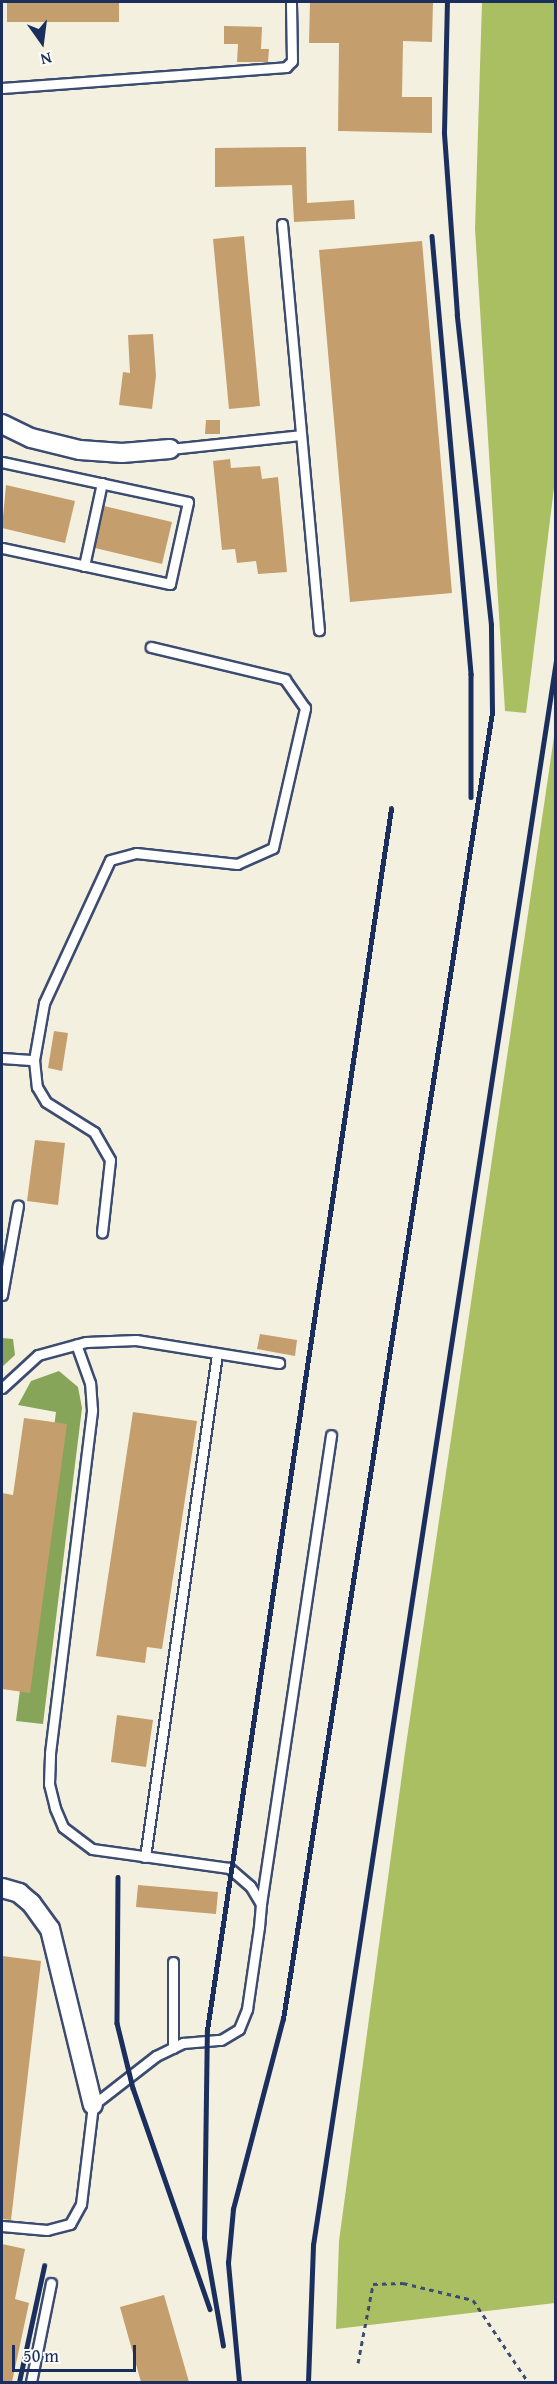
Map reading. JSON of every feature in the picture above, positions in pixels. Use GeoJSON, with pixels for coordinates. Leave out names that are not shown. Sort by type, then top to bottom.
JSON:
{"type":"FeatureCollection","features":[{"type":"Feature","properties":{"kind":"street"},"geometry":{"type":"LineString","coordinates":[[2,424],[31,438],[80,450],[122,453],[170,449]]}},
{"type":"Feature","properties":{"kind":"street"},"geometry":{"type":"LineString","coordinates":[[2,1888],[19,1893],[50,1929],[93,2105]]}},
{"type":"Feature","properties":{"kind":"lane"},"geometry":{"type":"LineString","coordinates":[[2,88],[286,67],[292,61],[291,2]]}},
{"type":"Feature","properties":{"kind":"lane"},"geometry":{"type":"LineString","coordinates":[[282,224],[319,630]]}},
{"type":"Feature","properties":{"kind":"lane"},"geometry":{"type":"LineString","coordinates":[[170,449],[300,435]]}},
{"type":"Feature","properties":{"kind":"lane"},"geometry":{"type":"LineString","coordinates":[[2,462],[188,502],[170,584],[2,548]]}},
{"type":"Feature","properties":{"kind":"lane"},"geometry":{"type":"LineString","coordinates":[[84,566],[102,483]]}},
{"type":"Feature","properties":{"kind":"lane"},"geometry":{"type":"LineString","coordinates":[[102,1233],[110,1160],[94,1132],[46,1102],[37,1087],[34,1060],[44,1003],[110,860],[136,853],[237,864],[273,848],[305,708],[285,679],[151,647]]}},
{"type":"Feature","properties":{"kind":"lane"},"geometry":{"type":"LineString","coordinates":[[2,1058],[34,1060]]}},
{"type":"Feature","properties":{"kind":"lane"},"geometry":{"type":"LineString","coordinates":[[2,1295],[5,1257],[18,1205]]}},
{"type":"Feature","properties":{"kind":"lane"},"geometry":{"type":"LineString","coordinates":[[2,1388],[38,1355],[76,1344],[136,1340],[279,1363]]}},
{"type":"Feature","properties":{"kind":"lane"},"geometry":{"type":"LineString","coordinates":[[76,1344],[90,1383],[92,1410],[49,1784],[63,1827],[74,1839],[92,1849],[229,1868],[250,1886],[261,1904]]}},
{"type":"Feature","properties":{"kind":"lane"},"geometry":{"type":"LineString","coordinates":[[146,1857],[217,1354]]}},
{"type":"Feature","properties":{"kind":"lane"},"geometry":{"type":"LineString","coordinates":[[2,2226],[47,2230],[70,2224],[81,2204],[93,2105],[156,2056],[183,2043],[221,2040],[238,2029],[247,2009],[331,1435]]}},
{"type":"Feature","properties":{"kind":"lane"},"geometry":{"type":"LineString","coordinates":[[173,1962],[173,2048]]}},
{"type":"Feature","properties":{"kind":"lane"},"geometry":{"type":"LineString","coordinates":[[31,2382],[51,2283]]}},
{"type":"Feature","properties":{"kind":"path"},"geometry":{"type":"LineString","coordinates":[[358,2363],[373,2284],[403,2283],[473,2300],[528,2382]]}},
{"type":"Feature","properties":{"kind":"green space"},"geometry":{"type":"Polygon","coordinates":[[[482,2],[555,2],[556,472],[526,713],[505,711],[475,229],[482,2]]]}},
{"type":"Feature","properties":{"kind":"green space"},"geometry":{"type":"Polygon","coordinates":[[[555,730],[555,2303],[336,2329],[339,2241],[405,1752],[555,730]]]}},
{"type":"Feature","properties":{"kind":"green space"},"geometry":{"type":"Polygon","coordinates":[[[2,1338],[13,1339],[15,1355],[2,1367],[2,1338]]]}},
{"type":"Feature","properties":{"kind":"green space"},"geometry":{"type":"Polygon","coordinates":[[[59,1371],[78,1387],[82,1408],[43,1724],[16,1721],[56,1412],[18,1405],[31,1381],[59,1371]]]}},
{"type":"Feature","properties":{"kind":"building"},"geometry":{"type":"Polygon","coordinates":[[[7,2],[119,2],[119,22],[7,22],[7,2]]]}},
{"type":"Feature","properties":{"kind":"building"},"geometry":{"type":"Polygon","coordinates":[[[310,2],[433,2],[432,42],[403,41],[402,97],[432,97],[432,133],[338,131],[339,43],[309,43],[310,2]]]}},
{"type":"Feature","properties":{"kind":"building"},"geometry":{"type":"Polygon","coordinates":[[[224,26],[262,27],[261,49],[269,49],[268,62],[237,62],[238,44],[224,44],[224,26]]]}},
{"type":"Feature","properties":{"kind":"building"},"geometry":{"type":"Polygon","coordinates":[[[306,147],[307,203],[354,200],[355,219],[294,222],[292,185],[215,187],[215,148],[306,147]]]}},
{"type":"Feature","properties":{"kind":"building"},"geometry":{"type":"Polygon","coordinates":[[[244,236],[260,406],[229,409],[213,239],[244,236]]]}},
{"type":"Feature","properties":{"kind":"building"},"geometry":{"type":"Polygon","coordinates":[[[422,241],[452,593],[350,602],[319,250],[422,241]]]}},
{"type":"Feature","properties":{"kind":"building"},"geometry":{"type":"Polygon","coordinates":[[[153,334],[156,376],[152,409],[119,405],[123,372],[130,373],[128,335],[153,334]]]}},
{"type":"Feature","properties":{"kind":"building"},"geometry":{"type":"Polygon","coordinates":[[[206,420],[220,420],[220,434],[205,434],[206,420]]]}},
{"type":"Feature","properties":{"kind":"building"},"geometry":{"type":"Polygon","coordinates":[[[230,459],[231,468],[260,466],[262,479],[278,477],[287,572],[258,574],[256,561],[237,563],[235,549],[222,550],[213,461],[230,459]]]}},
{"type":"Feature","properties":{"kind":"building"},"geometry":{"type":"Polygon","coordinates":[[[6,485],[75,501],[65,543],[2,528],[6,485]]]}},
{"type":"Feature","properties":{"kind":"building"},"geometry":{"type":"Polygon","coordinates":[[[104,506],[172,522],[162,564],[95,548],[104,506]]]}},
{"type":"Feature","properties":{"kind":"building"},"geometry":{"type":"Polygon","coordinates":[[[54,1031],[68,1033],[62,1071],[48,1068],[54,1031]]]}},
{"type":"Feature","properties":{"kind":"building"},"geometry":{"type":"Polygon","coordinates":[[[35,1140],[65,1143],[58,1205],[27,1201],[35,1140]]]}},
{"type":"Feature","properties":{"kind":"building"},"geometry":{"type":"Polygon","coordinates":[[[260,1334],[297,1340],[295,1356],[257,1349],[260,1334]]]}},
{"type":"Feature","properties":{"kind":"building"},"geometry":{"type":"Polygon","coordinates":[[[133,1412],[197,1421],[162,1649],[147,1647],[145,1663],[96,1656],[133,1412]]]}},
{"type":"Feature","properties":{"kind":"building"},"geometry":{"type":"Polygon","coordinates":[[[24,1418],[67,1424],[30,1693],[2,1689],[2,1493],[13,1495],[24,1418]]]}},
{"type":"Feature","properties":{"kind":"building"},"geometry":{"type":"Polygon","coordinates":[[[117,1715],[153,1720],[146,1767],[111,1762],[117,1715]]]}},
{"type":"Feature","properties":{"kind":"building"},"geometry":{"type":"Polygon","coordinates":[[[138,1885],[218,1892],[216,1914],[136,1907],[138,1885]]]}},
{"type":"Feature","properties":{"kind":"building"},"geometry":{"type":"Polygon","coordinates":[[[2,1956],[41,1961],[11,2220],[2,2219],[2,1956]]]}},
{"type":"Feature","properties":{"kind":"building"},"geometry":{"type":"Polygon","coordinates":[[[2,2244],[25,2249],[15,2299],[29,2303],[12,2382],[2,2382],[2,2244]]]}},
{"type":"Feature","properties":{"kind":"building"},"geometry":{"type":"Polygon","coordinates":[[[164,2295],[189,2382],[141,2382],[120,2307],[164,2295]]]}},
{"type":"Feature","properties":{"kind":"railway"},"geometry":{"type":"LineString","coordinates":[[239,2382],[228,2263],[233,2209],[283,2019],[492,712],[491,625],[457,315],[444,132],[447,2]]}},
{"type":"Feature","properties":{"kind":"railway"},"geometry":{"type":"LineString","coordinates":[[432,236],[471,674],[471,797]]}},
{"type":"Feature","properties":{"kind":"railway"},"geometry":{"type":"LineString","coordinates":[[308,2382],[313,2245],[556,661]]}},
{"type":"Feature","properties":{"kind":"railway"},"geometry":{"type":"LineString","coordinates":[[223,2346],[204,2238],[207,2030],[391,809]]}},
{"type":"Feature","properties":{"kind":"railway"},"geometry":{"type":"LineString","coordinates":[[118,1877],[117,2023],[133,2088],[210,2309]]}},
{"type":"Feature","properties":{"kind":"railway"},"geometry":{"type":"LineString","coordinates":[[19,2382],[44,2266]]}}]}
